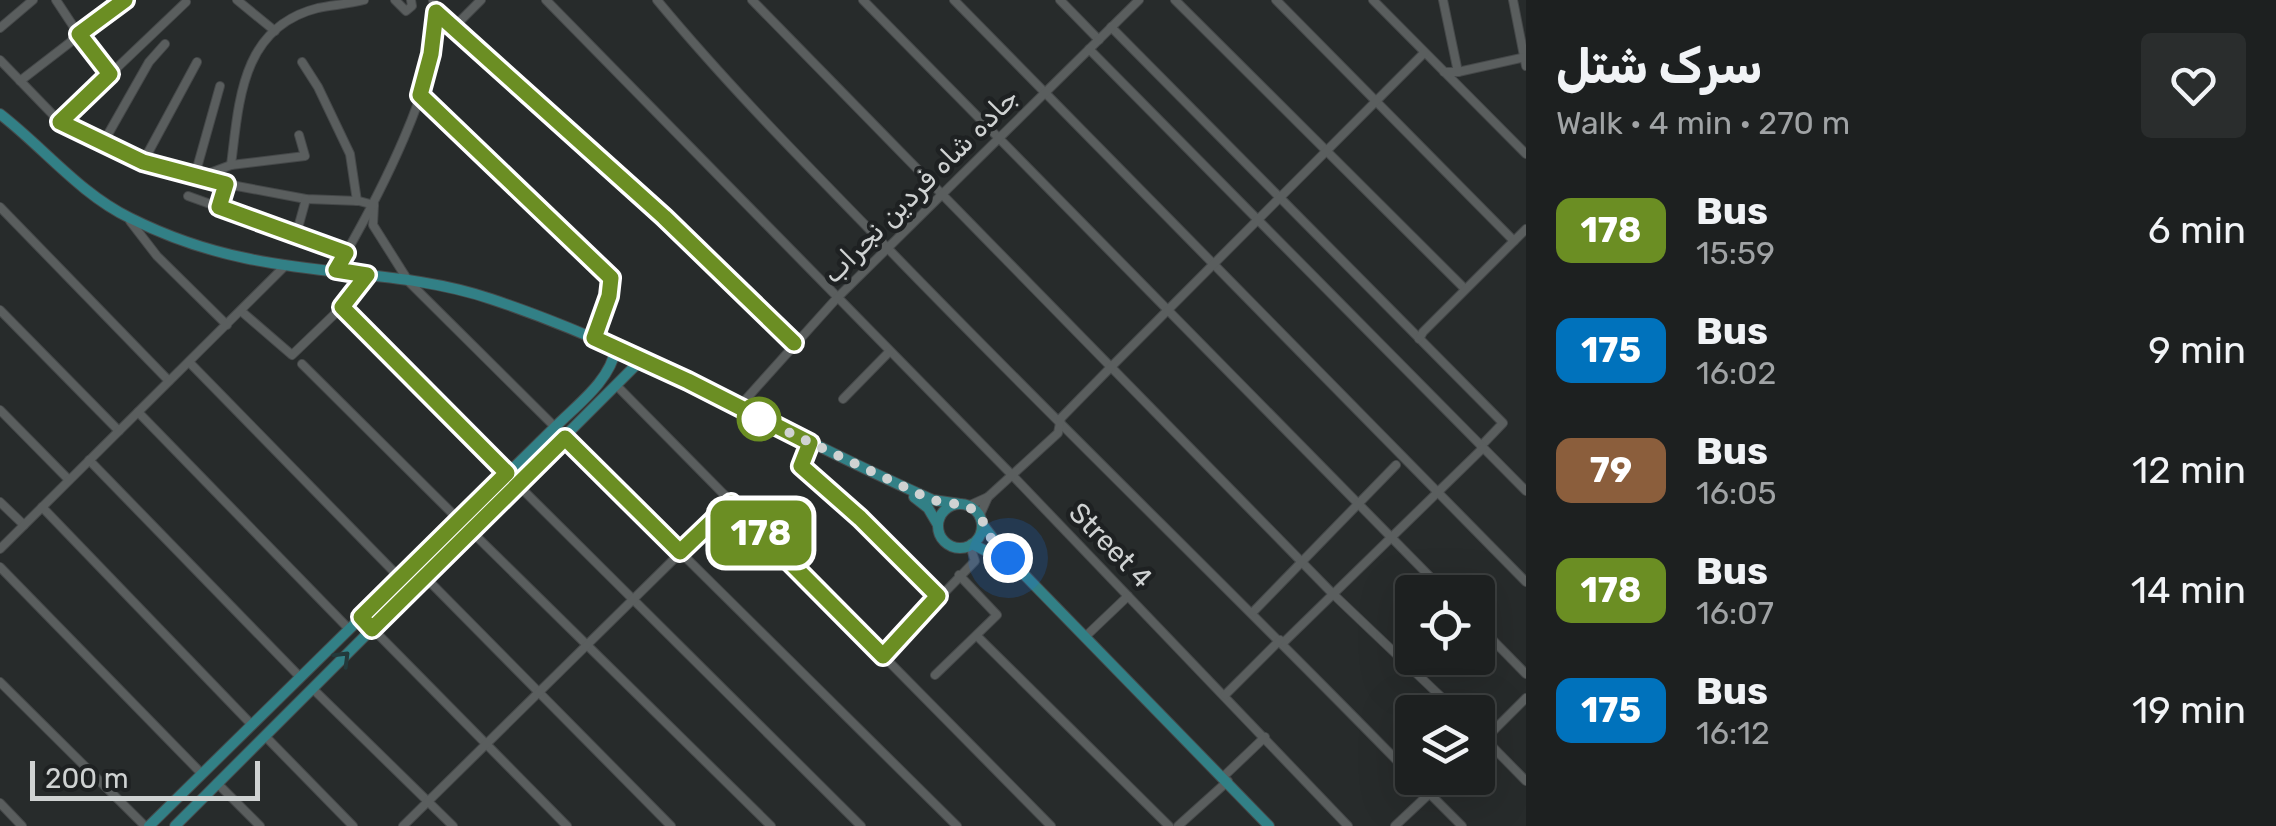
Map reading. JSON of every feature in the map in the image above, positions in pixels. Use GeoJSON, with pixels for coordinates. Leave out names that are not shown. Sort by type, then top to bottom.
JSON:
{"type":"FeatureCollection","features":[{"type":"Feature","properties":{"kind":"main road"},"geometry":{"type":"LineString","coordinates":[[3,121],[100,200],[128,217],[211,249],[488,298],[616,348],[932,500],[964,505],[981,520],[992,540],[1269,826]]}},
{"type":"Feature","properties":{"kind":"main road"},"geometry":{"type":"LineString","coordinates":[[147,826],[555,427],[605,376],[616,348]]}},
{"type":"Feature","properties":{"kind":"main road"},"geometry":{"type":"LineString","coordinates":[[174,826],[641,360]]}},
{"type":"Feature","properties":{"kind":"main road"},"geometry":{"type":"LineString","coordinates":[[888,480],[928,508],[949,545],[987,550],[1023,572]]}},
{"type":"Feature","properties":{"kind":"main road"},"geometry":{"type":"LineString","coordinates":[[938,525],[945,510],[964,505]]}},
{"type":"Feature","properties":{"kind":"main road"},"geometry":{"type":"LineString","coordinates":[[971,545],[978,539],[981,520]]}},
{"type":"Feature","properties":{"kind":"street"},"geometry":{"type":"LineString","coordinates":[[0,28],[32,0]]}},
{"type":"Feature","properties":{"kind":"street"},"geometry":{"type":"LineString","coordinates":[[56,0],[110,74]]}},
{"type":"Feature","properties":{"kind":"street"},"geometry":{"type":"LineString","coordinates":[[20,80],[125,0]]}},
{"type":"Feature","properties":{"kind":"street"},"geometry":{"type":"LineString","coordinates":[[237,0],[274,31]]}},
{"type":"Feature","properties":{"kind":"street"},"geometry":{"type":"LineString","coordinates":[[232,166],[240,86],[250,62],[274,31],[292,18],[316,9],[364,0]]}},
{"type":"Feature","properties":{"kind":"street"},"geometry":{"type":"LineString","coordinates":[[395,0],[406,10],[412,6],[412,0]]}},
{"type":"Feature","properties":{"kind":"street"},"geometry":{"type":"LineString","coordinates":[[336,270],[374,205],[420,95],[431,54],[436,12],[432,0]]}},
{"type":"Feature","properties":{"kind":"street"},"geometry":{"type":"LineString","coordinates":[[453,28],[481,0]]}},
{"type":"Feature","properties":{"kind":"street","name":"Street 4"},"geometry":{"type":"LineString","coordinates":[[546,0],[1013,476],[1348,826]]}},
{"type":"Feature","properties":{"kind":"street"},"geometry":{"type":"LineString","coordinates":[[657,0],[713,67],[1060,426],[1253,612],[1395,758]]}},
{"type":"Feature","properties":{"kind":"street"},"geometry":{"type":"LineString","coordinates":[[752,0],[1333,594],[1439,695]]}},
{"type":"Feature","properties":{"kind":"street"},"geometry":{"type":"LineString","coordinates":[[863,0],[1428,575]]}},
{"type":"Feature","properties":{"kind":"street"},"geometry":{"type":"LineString","coordinates":[[954,0],[1526,582]]}},
{"type":"Feature","properties":{"kind":"street"},"geometry":{"type":"LineString","coordinates":[[1060,0],[1099,40]]}},
{"type":"Feature","properties":{"kind":"street","name":"جاده شاه فردین نجراب"},"geometry":{"type":"LineString","coordinates":[[738,408],[836,299],[1138,0]]}},
{"type":"Feature","properties":{"kind":"street"},"geometry":{"type":"LineString","coordinates":[[1175,0],[1465,290]]}},
{"type":"Feature","properties":{"kind":"street"},"geometry":{"type":"LineString","coordinates":[[1276,0],[1514,241]]}},
{"type":"Feature","properties":{"kind":"street"},"geometry":{"type":"LineString","coordinates":[[1372,0],[1526,154]]}},
{"type":"Feature","properties":{"kind":"street"},"geometry":{"type":"LineString","coordinates":[[1443,0],[1458,72]]}},
{"type":"Feature","properties":{"kind":"street"},"geometry":{"type":"LineString","coordinates":[[1444,72],[1525,60],[1513,0]]}},
{"type":"Feature","properties":{"kind":"street"},"geometry":{"type":"LineString","coordinates":[[60,122],[186,2]]}},
{"type":"Feature","properties":{"kind":"street"},"geometry":{"type":"LineString","coordinates":[[436,12],[664,217],[794,343]]}},
{"type":"Feature","properties":{"kind":"street"},"geometry":{"type":"LineString","coordinates":[[1111,27],[1503,424],[1391,538],[1225,695]]}},
{"type":"Feature","properties":{"kind":"street"},"geometry":{"type":"LineString","coordinates":[[103,142],[149,62],[165,44]]}},
{"type":"Feature","properties":{"kind":"street"},"geometry":{"type":"LineString","coordinates":[[1089,50],[1526,491]]}},
{"type":"Feature","properties":{"kind":"street"},"geometry":{"type":"LineString","coordinates":[[964,505],[988,497],[1058,433],[1062,418],[1110,367],[1424,53]]}},
{"type":"Feature","properties":{"kind":"street"},"geometry":{"type":"LineString","coordinates":[[0,60],[60,122],[143,162],[226,184],[306,199],[374,205]]}},
{"type":"Feature","properties":{"kind":"street"},"geometry":{"type":"LineString","coordinates":[[143,162],[197,62]]}},
{"type":"Feature","properties":{"kind":"street"},"geometry":{"type":"LineString","coordinates":[[302,62],[350,154],[357,201]]}},
{"type":"Feature","properties":{"kind":"street"},"geometry":{"type":"LineString","coordinates":[[198,176],[220,86]]}},
{"type":"Feature","properties":{"kind":"street"},"geometry":{"type":"LineString","coordinates":[[420,95],[611,278],[594,338]]}},
{"type":"Feature","properties":{"kind":"street"},"geometry":{"type":"LineString","coordinates":[[198,176],[232,166],[305,156],[298,135]]}},
{"type":"Feature","properties":{"kind":"street"},"geometry":{"type":"LineString","coordinates":[[219,207],[226,184]]}},
{"type":"Feature","properties":{"kind":"street"},"geometry":{"type":"LineString","coordinates":[[188,196],[346,253]]}},
{"type":"Feature","properties":{"kind":"street"},"geometry":{"type":"LineString","coordinates":[[296,235],[306,199]]}},
{"type":"Feature","properties":{"kind":"street"},"geometry":{"type":"LineString","coordinates":[[374,205],[372,226],[409,282],[555,427]]}},
{"type":"Feature","properties":{"kind":"street"},"geometry":{"type":"LineString","coordinates":[[0,207],[169,381]]}},
{"type":"Feature","properties":{"kind":"street"},"geometry":{"type":"LineString","coordinates":[[128,217],[157,256],[227,324]]}},
{"type":"Feature","properties":{"kind":"street"},"geometry":{"type":"LineString","coordinates":[[1419,339],[1526,229]]}},
{"type":"Feature","properties":{"kind":"street"},"geometry":{"type":"LineString","coordinates":[[0,549],[286,265]]}},
{"type":"Feature","properties":{"kind":"street"},"geometry":{"type":"LineString","coordinates":[[241,311],[292,356],[342,307],[367,275]]}},
{"type":"Feature","properties":{"kind":"street"},"geometry":{"type":"LineString","coordinates":[[342,307],[507,473]]}},
{"type":"Feature","properties":{"kind":"street"},"geometry":{"type":"LineString","coordinates":[[0,310],[119,431]]}},
{"type":"Feature","properties":{"kind":"street"},"geometry":{"type":"LineString","coordinates":[[843,400],[890,352]]}},
{"type":"Feature","properties":{"kind":"street"},"geometry":{"type":"LineString","coordinates":[[188,362],[400,578]]}},
{"type":"Feature","properties":{"kind":"street"},"geometry":{"type":"LineString","coordinates":[[302,364],[459,520]]}},
{"type":"Feature","properties":{"kind":"street"},"geometry":{"type":"LineString","coordinates":[[617,386],[1050,826]]}},
{"type":"Feature","properties":{"kind":"street"},"geometry":{"type":"LineString","coordinates":[[0,410],[70,480]]}},
{"type":"Feature","properties":{"kind":"street"},"geometry":{"type":"LineString","coordinates":[[138,412],[348,629]]}},
{"type":"Feature","properties":{"kind":"street"},"geometry":{"type":"LineString","coordinates":[[565,438],[957,826]]}},
{"type":"Feature","properties":{"kind":"street"},"geometry":{"type":"LineString","coordinates":[[810,443],[801,466],[938,596]]}},
{"type":"Feature","properties":{"kind":"street"},"geometry":{"type":"LineString","coordinates":[[89,460],[300,677]]}},
{"type":"Feature","properties":{"kind":"street"},"geometry":{"type":"LineString","coordinates":[[1253,612],[1396,465]]}},
{"type":"Feature","properties":{"kind":"street"},"geometry":{"type":"LineString","coordinates":[[518,484],[860,826]]}},
{"type":"Feature","properties":{"kind":"street"},"geometry":{"type":"LineString","coordinates":[[981,520],[988,497]]}},
{"type":"Feature","properties":{"kind":"street"},"geometry":{"type":"LineString","coordinates":[[0,502],[24,525]]}},
{"type":"Feature","properties":{"kind":"street"},"geometry":{"type":"LineString","coordinates":[[403,826],[731,503]]}},
{"type":"Feature","properties":{"kind":"street"},"geometry":{"type":"LineString","coordinates":[[42,507],[252,724]]}},
{"type":"Feature","properties":{"kind":"street"},"geometry":{"type":"LineString","coordinates":[[471,531],[772,826]]}},
{"type":"Feature","properties":{"kind":"street"},"geometry":{"type":"LineString","coordinates":[[883,656],[975,561],[971,545]]}},
{"type":"Feature","properties":{"kind":"street"},"geometry":{"type":"LineString","coordinates":[[0,568],[202,774]]}},
{"type":"Feature","properties":{"kind":"street"},"geometry":{"type":"LineString","coordinates":[[936,675],[997,615],[959,575]]}},
{"type":"Feature","properties":{"kind":"street"},"geometry":{"type":"LineString","coordinates":[[425,577],[671,826]]}},
{"type":"Feature","properties":{"kind":"street"},"geometry":{"type":"LineString","coordinates":[[1086,636],[1128,596]]}},
{"type":"Feature","properties":{"kind":"street"},"geometry":{"type":"LineString","coordinates":[[361,617],[568,826]]}},
{"type":"Feature","properties":{"kind":"street"},"geometry":{"type":"LineString","coordinates":[[977,636],[1169,826]]}},
{"type":"Feature","properties":{"kind":"street"},"geometry":{"type":"LineString","coordinates":[[1495,642],[1526,674]]}},
{"type":"Feature","properties":{"kind":"street"},"geometry":{"type":"LineString","coordinates":[[0,682],[147,826]]}},
{"type":"Feature","properties":{"kind":"street"},"geometry":{"type":"LineString","coordinates":[[313,688],[453,826]]}},
{"type":"Feature","properties":{"kind":"street"},"geometry":{"type":"LineString","coordinates":[[1495,726],[1526,698]]}},
{"type":"Feature","properties":{"kind":"street"},"geometry":{"type":"LineString","coordinates":[[265,736],[353,826]]}},
{"type":"Feature","properties":{"kind":"street"},"geometry":{"type":"LineString","coordinates":[[1178,826],[1266,737]]}},
{"type":"Feature","properties":{"kind":"street"},"geometry":{"type":"LineString","coordinates":[[1495,753],[1526,781]]}},
{"type":"Feature","properties":{"kind":"street"},"geometry":{"type":"LineString","coordinates":[[218,783],[260,826]]}},
{"type":"Feature","properties":{"kind":"street"},"geometry":{"type":"LineString","coordinates":[[1396,826],[1428,795]]}},
{"type":"Feature","properties":{"kind":"street"},"geometry":{"type":"LineString","coordinates":[[1432,795],[1462,826]]}},
{"type":"Feature","properties":{"kind":"street"},"geometry":{"type":"LineString","coordinates":[[0,802],[22,826]]}},
{"type":"Feature","properties":{"kind":"bus line","name":"178"},"geometry":{"type":"LineString","coordinates":[[125,0],[79,34],[110,74],[60,122],[143,162],[226,184],[219,207],[346,253],[336,270],[367,275],[342,307],[507,473],[361,617],[372,629],[565,438],[680,552],[731,503],[883,656],[938,596],[801,466],[810,443],[594,338],[611,290],[611,278],[420,95],[431,54],[436,12],[664,217],[794,343]]}},
{"type":"Feature","properties":{"kind":"route"},"geometry":{"type":"LineString","coordinates":[[759,419],[750,414],[932,500],[968,506],[980,516],[992,540],[1008,558]]}}]}
